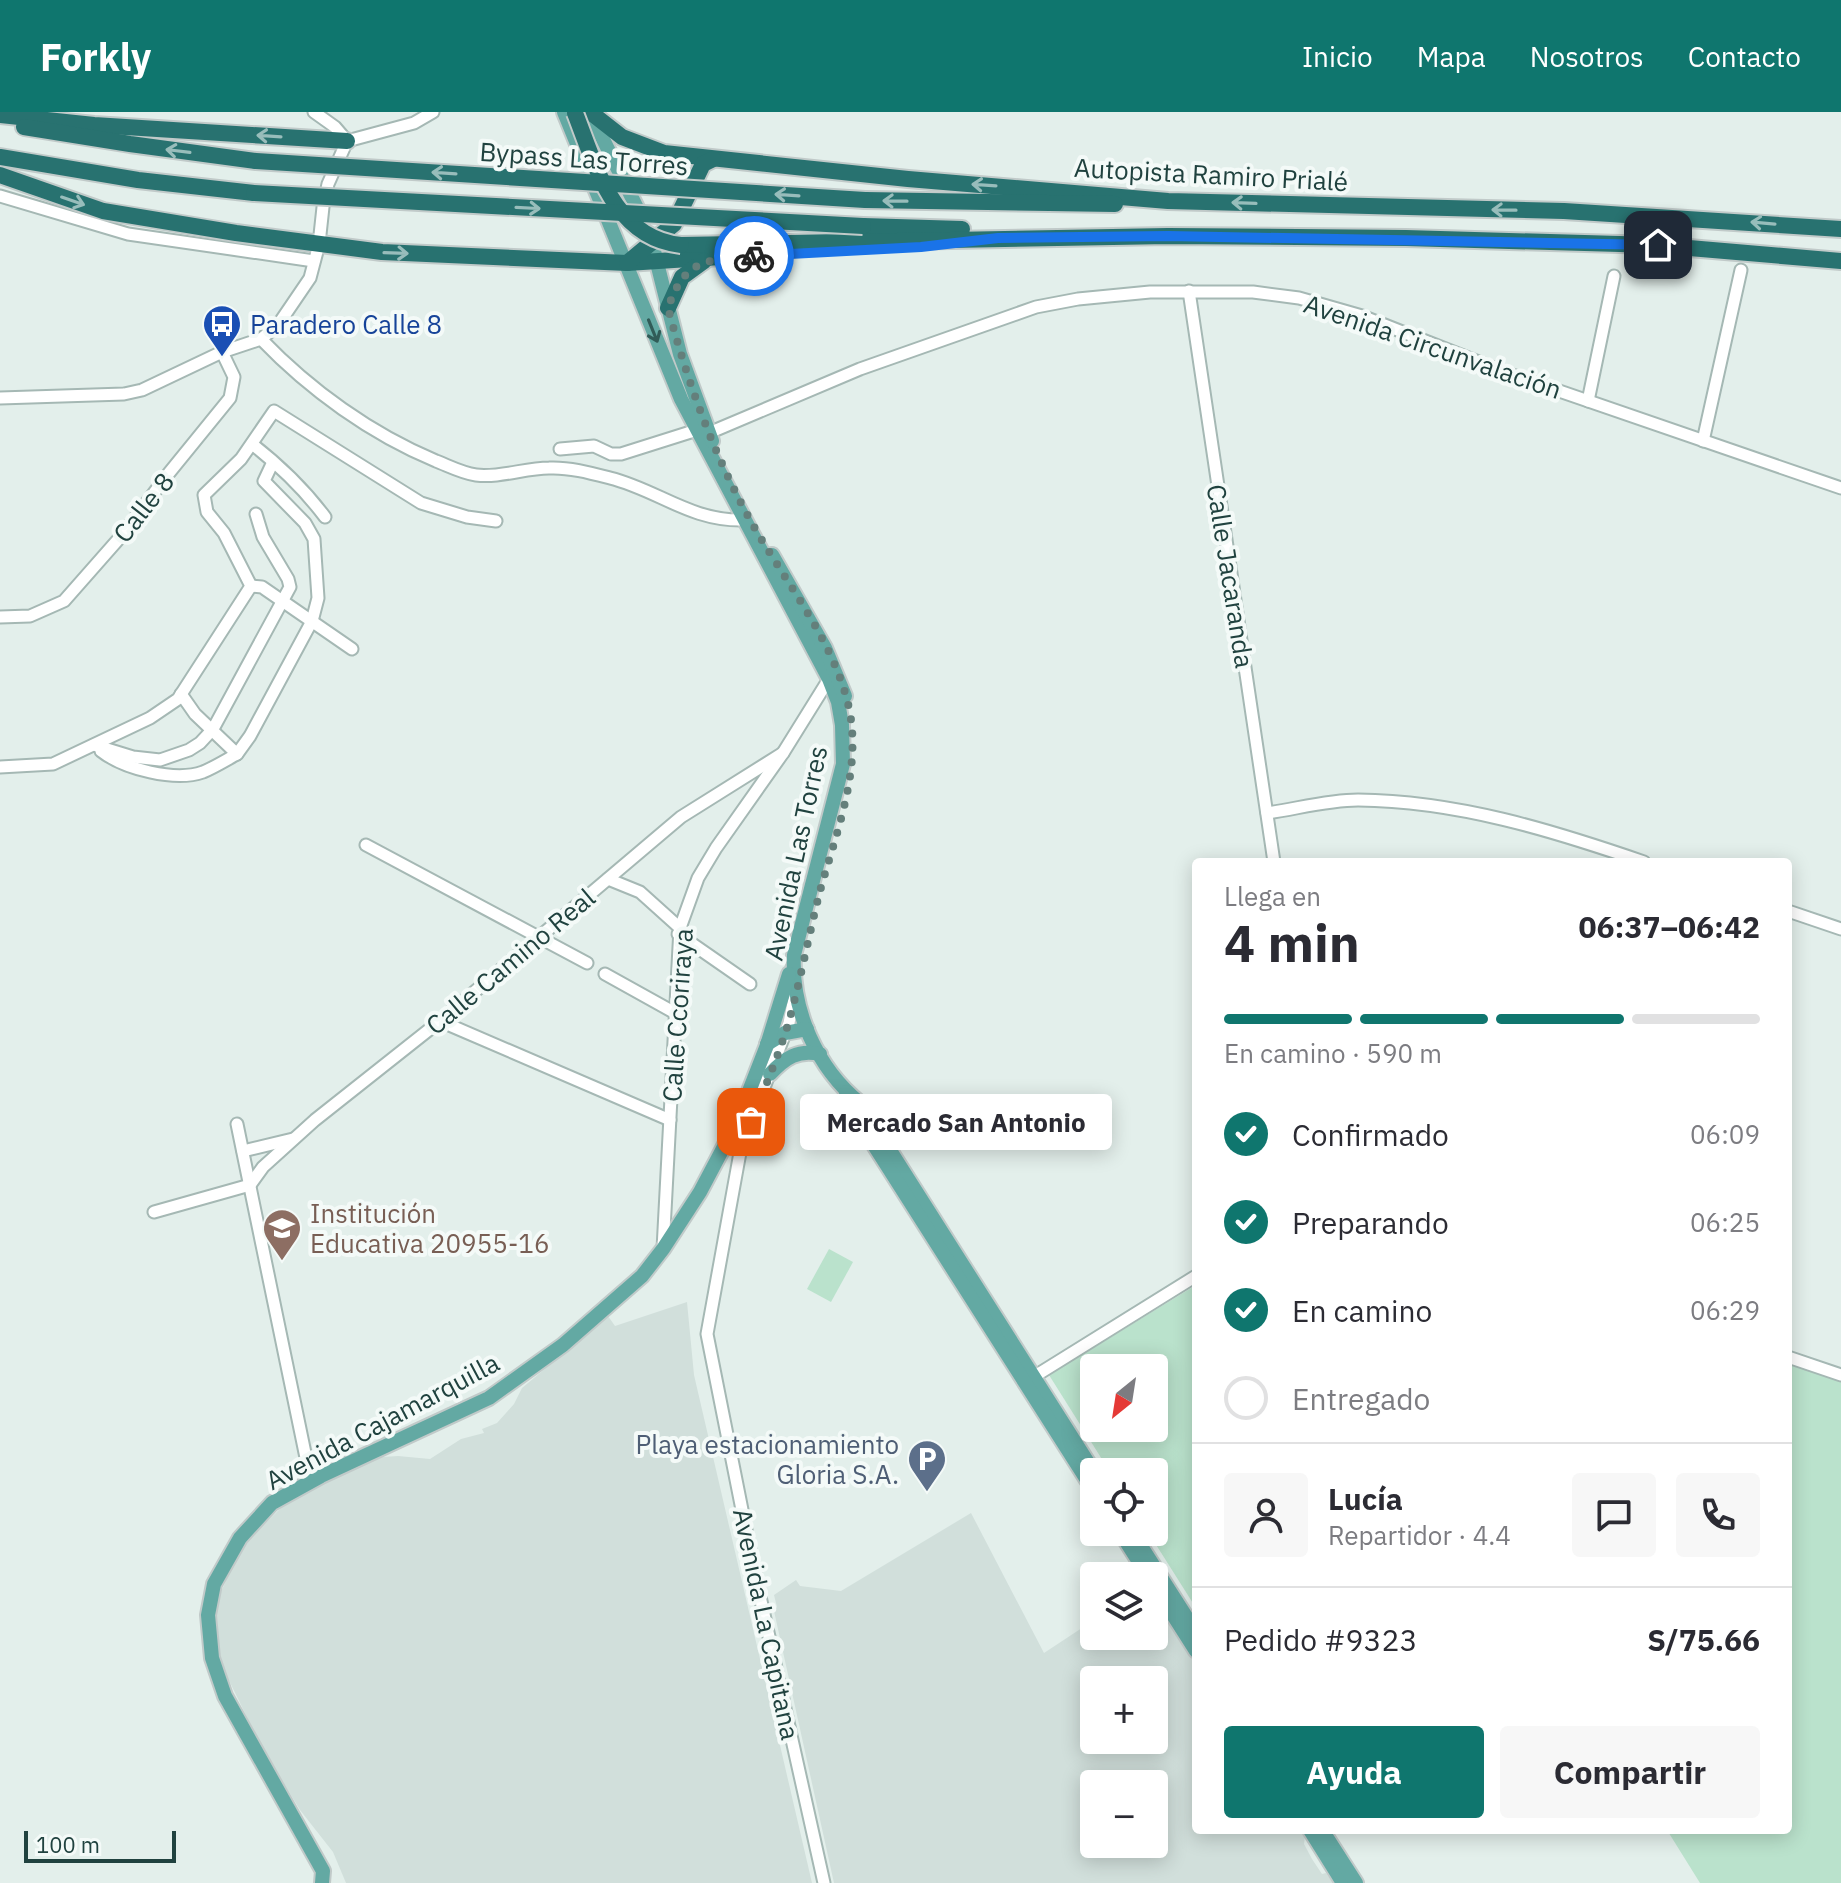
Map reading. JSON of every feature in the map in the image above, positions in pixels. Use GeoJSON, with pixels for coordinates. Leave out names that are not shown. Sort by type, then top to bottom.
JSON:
{"type":"FeatureCollection","features":[{"type":"Feature","properties":{"kind":"highway"},"geometry":{"type":"LineString","coordinates":[[579,112],[603,184],[619,211],[651,236],[681,245],[1168,236],[1626,244],[1841,261]]}},
{"type":"Feature","properties":{"kind":"highway","name":"Autopista Ramiro Prialé"},"geometry":{"type":"LineString","coordinates":[[579,112],[642,146],[664,153],[908,179],[1168,201],[1564,211],[1841,229]]}},
{"type":"Feature","properties":{"kind":"highway"},"geometry":{"type":"LineString","coordinates":[[0,115],[94,125],[347,141]]}},
{"type":"Feature","properties":{"kind":"highway","name":"Bypass Las Torres"},"geometry":{"type":"LineString","coordinates":[[0,121],[130,144],[256,161],[865,200],[1104,205],[1168,201]]}},
{"type":"Feature","properties":{"kind":"highway","name":"Bypass Las Torres"},"geometry":{"type":"LineString","coordinates":[[0,157],[138,180],[254,193],[863,226],[1168,236]]}},
{"type":"Feature","properties":{"kind":"highway"},"geometry":{"type":"LineString","coordinates":[[627,263],[678,219],[701,167],[713,159]]}},
{"type":"Feature","properties":{"kind":"highway"},"geometry":{"type":"LineString","coordinates":[[0,175],[103,211],[382,252],[627,263],[921,247],[998,238]]}},
{"type":"Feature","properties":{"kind":"highway"},"geometry":{"type":"LineString","coordinates":[[668,308],[682,277],[707,260]]}},
{"type":"Feature","properties":{"kind":"main road","name":"Avenida Las Torres"},"geometry":{"type":"LineString","coordinates":[[579,112],[651,242],[702,433],[743,520],[829,679],[838,702],[843,764],[794,955],[795,993],[807,1029],[846,1091],[851,1109],[1029,1380],[1084,1458]]}},
{"type":"Feature","properties":{"kind":"main road","name":"Avenida Las Torres"},"geometry":{"type":"LineString","coordinates":[[579,112],[582,159],[681,399],[796,593],[842,687],[850,720],[852,756],[848,784],[795,993]]}},
{"type":"Feature","properties":{"kind":"main road","name":"Avenida Cajamarquilla"},"geometry":{"type":"LineString","coordinates":[[322,1883],[323,1871],[225,1696],[212,1658],[208,1615],[214,1584],[240,1538],[272,1503],[489,1398],[563,1345],[642,1276],[700,1192],[737,1122],[767,1045],[794,955]]}},
{"type":"Feature","properties":{"kind":"main road"},"geometry":{"type":"LineString","coordinates":[[767,1045],[785,1033],[807,1029]]}},
{"type":"Feature","properties":{"kind":"main road"},"geometry":{"type":"LineString","coordinates":[[770,1074],[796,1053],[820,1054]]}},
{"type":"Feature","properties":{"kind":"main road","name":"Avenida Las Torres"},"geometry":{"type":"LineString","coordinates":[[1029,1380],[1080,1467]]}},
{"type":"Feature","properties":{"kind":"main road"},"geometry":{"type":"LineString","coordinates":[[1141,1546],[1192,1626]]}},
{"type":"Feature","properties":{"kind":"main road"},"geometry":{"type":"LineString","coordinates":[[1168,1607],[1192,1645]]}},
{"type":"Feature","properties":{"kind":"main road"},"geometry":{"type":"LineString","coordinates":[[1312,1834],[1343,1883]]}},
{"type":"Feature","properties":{"kind":"main road"},"geometry":{"type":"LineString","coordinates":[[1325,1834],[1356,1883]]}},
{"type":"Feature","properties":{"kind":"street"},"geometry":{"type":"LineString","coordinates":[[314,112],[335,127],[347,141]]}},
{"type":"Feature","properties":{"kind":"street"},"geometry":{"type":"LineString","coordinates":[[347,141],[414,123],[433,112]]}},
{"type":"Feature","properties":{"kind":"street"},"geometry":{"type":"LineString","coordinates":[[0,398],[124,394],[142,390],[222,352],[261,339],[278,325],[310,278],[319,244],[328,184],[347,141]]}},
{"type":"Feature","properties":{"kind":"street"},"geometry":{"type":"LineString","coordinates":[[0,196],[128,234],[314,261]]}},
{"type":"Feature","properties":{"kind":"street"},"geometry":{"type":"LineString","coordinates":[[1703,441],[1741,270]]}},
{"type":"Feature","properties":{"kind":"street"},"geometry":{"type":"LineString","coordinates":[[1588,401],[1614,276]]}},
{"type":"Feature","properties":{"kind":"street","name":"Avenida Circunvalación"},"geometry":{"type":"LineString","coordinates":[[560,449],[594,446],[611,454],[621,454],[702,433],[860,369],[1026,310],[1078,299],[1189,291],[1253,292],[1316,302],[1373,320],[1504,372],[1841,488]]}},
{"type":"Feature","properties":{"kind":"street","name":"Calle Jacaranda"},"geometry":{"type":"LineString","coordinates":[[1189,291],[1273,858]]}},
{"type":"Feature","properties":{"kind":"street"},"geometry":{"type":"LineString","coordinates":[[261,339],[311,384],[357,418],[414,452],[465,473],[480,476],[551,467],[574,470],[613,478],[698,515],[743,520]]}},
{"type":"Feature","properties":{"kind":"street","name":"Calle 8"},"geometry":{"type":"LineString","coordinates":[[0,617],[30,616],[64,601],[123,534],[230,398],[234,377],[222,352]]}},
{"type":"Feature","properties":{"kind":"street"},"geometry":{"type":"LineString","coordinates":[[251,586],[236,554],[204,504],[204,495],[241,459],[276,411],[421,503],[467,517],[496,521]]}},
{"type":"Feature","properties":{"kind":"street"},"geometry":{"type":"LineString","coordinates":[[252,444],[272,464],[283,469],[325,517]]}},
{"type":"Feature","properties":{"kind":"street"},"geometry":{"type":"LineString","coordinates":[[94,745],[117,762],[169,775],[202,773],[237,754],[250,736],[312,621],[318,598],[314,539],[305,523],[264,481],[272,464]]}},
{"type":"Feature","properties":{"kind":"street"},"geometry":{"type":"LineString","coordinates":[[94,745],[133,757],[160,760],[189,750],[213,729],[290,587],[263,537],[256,514]]}},
{"type":"Feature","properties":{"kind":"street"},"geometry":{"type":"LineString","coordinates":[[251,586],[262,587],[352,649]]}},
{"type":"Feature","properties":{"kind":"street"},"geometry":{"type":"LineString","coordinates":[[0,767],[53,764],[150,718],[181,694],[251,586]]}},
{"type":"Feature","properties":{"kind":"street","name":"Calle Ccoriraya"},"geometry":{"type":"LineString","coordinates":[[663,1249],[679,931],[698,878],[829,679]]}},
{"type":"Feature","properties":{"kind":"street"},"geometry":{"type":"LineString","coordinates":[[181,694],[195,714],[237,754]]}},
{"type":"Feature","properties":{"kind":"street","name":"Calle Camino Real"},"geometry":{"type":"LineString","coordinates":[[250,1185],[263,1167],[295,1138],[440,1021],[681,817],[783,753]]}},
{"type":"Feature","properties":{"kind":"street"},"geometry":{"type":"LineString","coordinates":[[1267,813],[1355,800],[1461,810],[1511,820],[1631,858]]}},
{"type":"Feature","properties":{"kind":"street"},"geometry":{"type":"LineString","coordinates":[[366,845],[587,963]]}},
{"type":"Feature","properties":{"kind":"street"},"geometry":{"type":"LineString","coordinates":[[608,879],[640,892],[679,931],[750,984]]}},
{"type":"Feature","properties":{"kind":"street"},"geometry":{"type":"LineString","coordinates":[[1792,912],[1841,929]]}},
{"type":"Feature","properties":{"kind":"street"},"geometry":{"type":"LineString","coordinates":[[605,974],[677,1014]]}},
{"type":"Feature","properties":{"kind":"street","name":"Avenida La Capitana"},"geometry":{"type":"LineString","coordinates":[[795,993],[785,1033],[741,1147],[707,1334],[755,1578],[824,1883]]}},
{"type":"Feature","properties":{"kind":"street"},"geometry":{"type":"LineString","coordinates":[[440,1021],[670,1120]]}},
{"type":"Feature","properties":{"kind":"street"},"geometry":{"type":"LineString","coordinates":[[237,1124],[311,1482]]}},
{"type":"Feature","properties":{"kind":"street"},"geometry":{"type":"LineString","coordinates":[[243,1151],[295,1138]]}},
{"type":"Feature","properties":{"kind":"street"},"geometry":{"type":"LineString","coordinates":[[154,1212],[250,1185]]}},
{"type":"Feature","properties":{"kind":"street"},"geometry":{"type":"LineString","coordinates":[[1029,1380],[1192,1278]]}},
{"type":"Feature","properties":{"kind":"street"},"geometry":{"type":"LineString","coordinates":[[1792,1358],[1841,1375]]}},
{"type":"Feature","properties":{"kind":"shaded area"},"geometry":{"type":"Polygon","coordinates":[[[687,1302],[694,1375],[812,1883],[346,1883],[333,1852],[300,1810],[261,1746],[220,1662],[216,1603],[241,1547],[291,1498],[382,1457],[430,1459],[461,1439],[484,1433],[482,1429],[497,1423],[514,1404],[522,1388],[608,1316],[615,1326],[687,1302]]]}},
{"type":"Feature","properties":{"kind":"shaded area"},"geometry":{"type":"Polygon","coordinates":[[[971,1513],[1044,1653],[1080,1629],[1080,1650],[1168,1650],[1168,1618],[1192,1657],[1192,1834],[1304,1834],[1304,1844],[1312,1859],[1333,1883],[834,1883],[774,1611],[777,1607],[774,1595],[796,1580],[800,1586],[841,1591],[971,1513]]]}},
{"type":"Feature","properties":{"kind":"green space"},"geometry":{"type":"Polygon","coordinates":[[[829,1249],[853,1262],[831,1302],[807,1289],[829,1249]]]}},
{"type":"Feature","properties":{"kind":"green space"},"geometry":{"type":"Polygon","coordinates":[[[1192,1287],[1192,1602],[1157,1546],[1168,1546],[1168,1458],[1101,1458],[1091,1442],[1168,1442],[1168,1354],[1083,1354],[1192,1287]]]}},
{"type":"Feature","properties":{"kind":"green space"},"geometry":{"type":"Polygon","coordinates":[[[1080,1356],[1080,1424],[1049,1375],[1080,1356]]]}},
{"type":"Feature","properties":{"kind":"green space"},"geometry":{"type":"Polygon","coordinates":[[[1792,1362],[1841,1379],[1841,1883],[1700,1883],[1669,1834],[1792,1834],[1792,1362]]]}},
{"type":"Feature","properties":{"kind":"way so far"},"geometry":{"type":"LineString","coordinates":[[751,1122],[789,1023],[846,795],[852,756],[848,706],[837,673],[796,593],[728,478],[693,393],[668,308],[680,280],[694,266],[707,260],[754,256]]}},
{"type":"Feature","properties":{"kind":"place","name":"Paradero Calle 8"},"geometry":{"type":"Point","coordinates":[222,358]}},
{"type":"Feature","properties":{"kind":"place","name":"Mercado San Antonio"},"geometry":{"type":"Point","coordinates":[751,1122]}},
{"type":"Feature","properties":{"kind":"place","name":"Institución Educativa 20955-16"},"geometry":{"type":"Point","coordinates":[282,1262]}},
{"type":"Feature","properties":{"kind":"place","name":"Playa estacionamiento Gloria S.A."},"geometry":{"type":"Point","coordinates":[927,1493]}},
{"type":"Feature","properties":{"kind":"route"},"geometry":{"type":"LineString","coordinates":[[754,256],[921,247],[998,238],[1406,238],[1658,245]]}}]}
